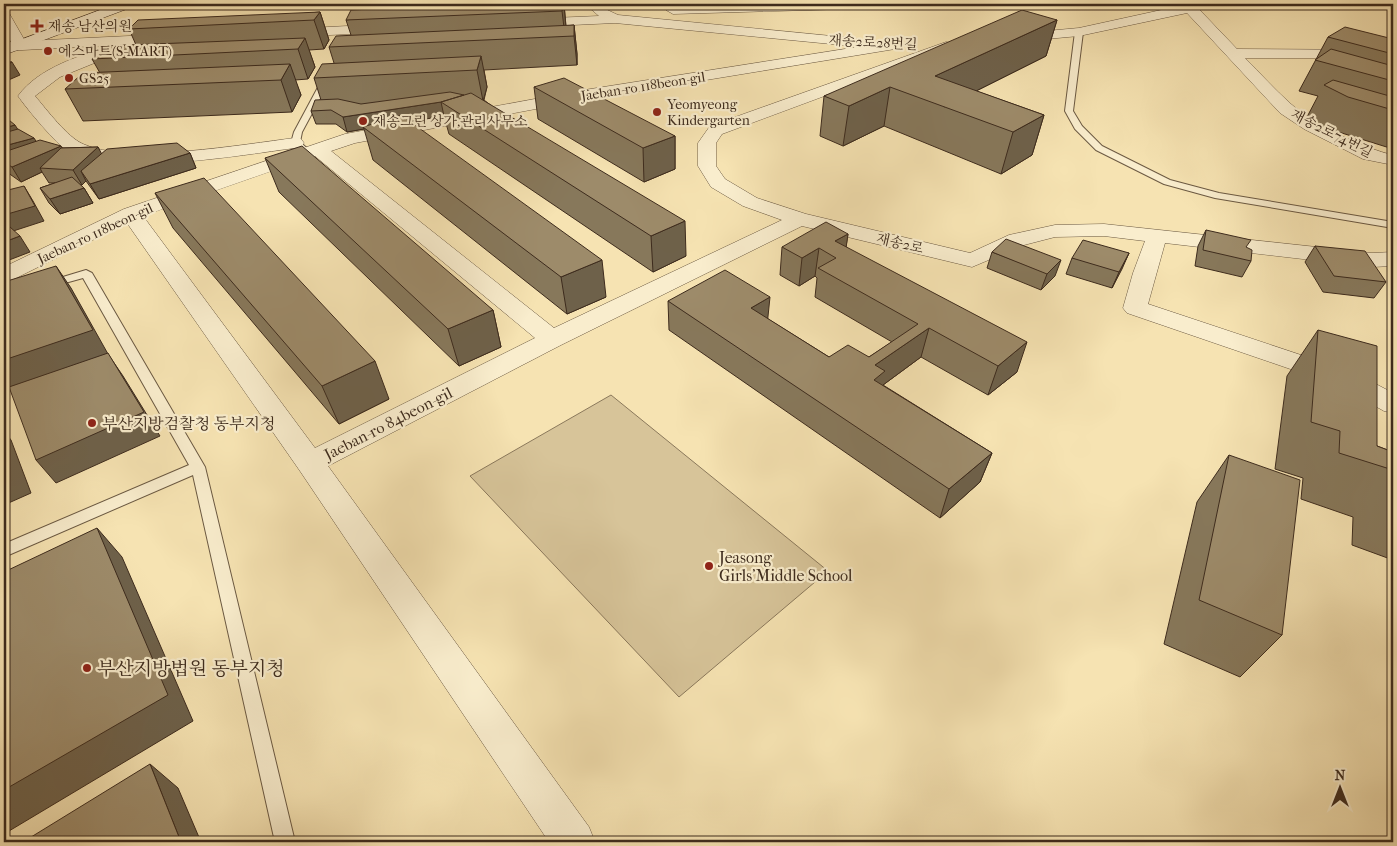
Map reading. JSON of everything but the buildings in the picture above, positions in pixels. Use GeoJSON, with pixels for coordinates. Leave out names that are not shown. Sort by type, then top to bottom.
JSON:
{"type":"FeatureCollection","features":[{"type":"Feature","properties":{"kind":"street"},"geometry":{"type":"LineString","coordinates":[[4,51],[127,4]]}},
{"type":"Feature","properties":{"kind":"street"},"geometry":{"type":"LineString","coordinates":[[349,35],[370,4]]}},
{"type":"Feature","properties":{"kind":"street","name":"재송2로28번길"},"geometry":{"type":"LineString","coordinates":[[588,4],[609,16],[890,46],[956,44]]}},
{"type":"Feature","properties":{"kind":"street"},"geometry":{"type":"LineString","coordinates":[[517,24],[609,16],[878,4]]}},
{"type":"Feature","properties":{"kind":"street"},"geometry":{"type":"LineString","coordinates":[[1385,4],[1393,8]]}},
{"type":"Feature","properties":{"kind":"street"},"geometry":{"type":"LineString","coordinates":[[1000,39],[1079,32],[1184,6]]}},
{"type":"Feature","properties":{"kind":"street","name":"재송2로74번길"},"geometry":{"type":"LineString","coordinates":[[1184,6],[1235,53],[1286,109],[1310,125],[1369,154],[1393,160]]}},
{"type":"Feature","properties":{"kind":"street"},"geometry":{"type":"LineString","coordinates":[[4,16],[20,45]]}},
{"type":"Feature","properties":{"kind":"street"},"geometry":{"type":"LineString","coordinates":[[272,34],[349,35],[400,29]]}},
{"type":"Feature","properties":{"kind":"street"},"geometry":{"type":"LineString","coordinates":[[4,47],[184,38]]}},
{"type":"Feature","properties":{"kind":"street"},"geometry":{"type":"LineString","coordinates":[[144,40],[77,62],[33,87],[26,96],[76,147],[104,155],[150,158],[307,149],[552,339]]}},
{"type":"Feature","properties":{"kind":"street","name":"재송2로"},"geometry":{"type":"LineString","coordinates":[[956,44],[716,130],[707,143],[707,166],[718,183],[750,202],[800,219],[972,260],[1017,240],[1055,231],[1074,242],[1104,230],[1372,260],[1393,259]]}},
{"type":"Feature","properties":{"kind":"street","name":"Jaeban-ro 118beon-gil"},"geometry":{"type":"LineString","coordinates":[[4,275],[131,213],[307,149],[352,138],[578,96],[890,46]]}},
{"type":"Feature","properties":{"kind":"street"},"geometry":{"type":"LineString","coordinates":[[1235,53],[1393,54]]}},
{"type":"Feature","properties":{"kind":"street"},"geometry":{"type":"LineString","coordinates":[[131,213],[310,462]]}},
{"type":"Feature","properties":{"kind":"street","name":"Jaeban-ro 84beon-gil"},"geometry":{"type":"LineString","coordinates":[[574,842],[310,462],[552,339],[800,219]]}},
{"type":"Feature","properties":{"kind":"street"},"geometry":{"type":"LineString","coordinates":[[1157,236],[1135,271],[1135,308],[1346,379],[1393,404]]}},
{"type":"Feature","properties":{"kind":"lane"},"geometry":{"type":"LineString","coordinates":[[1079,32],[1069,111],[1078,126],[1099,148],[1167,182],[1218,196],[1393,225]]}},
{"type":"Feature","properties":{"kind":"lane"},"geometry":{"type":"LineString","coordinates":[[307,149],[298,132],[329,73]]}},
{"type":"Feature","properties":{"kind":"lane"},"geometry":{"type":"LineString","coordinates":[[31,290],[86,274],[198,467],[285,842]]}},
{"type":"Feature","properties":{"kind":"lane"},"geometry":{"type":"LineString","coordinates":[[4,551],[198,467]]}},
{"type":"Feature","properties":{"kind":"shaded area"},"geometry":{"type":"Polygon","coordinates":[[[611,395],[828,571],[679,697],[470,476],[611,395]]]}},
{"type":"Feature","properties":{"kind":"place","name":"재송 남산의원"},"geometry":{"type":"Point","coordinates":[37,26]}},
{"type":"Feature","properties":{"kind":"place","name":"에스마트(S-MART)"},"geometry":{"type":"Point","coordinates":[48,51]}},
{"type":"Feature","properties":{"kind":"place","name":"GS25"},"geometry":{"type":"Point","coordinates":[69,78]}},
{"type":"Feature","properties":{"kind":"place","name":"Yeomyeong Kindergarten"},"geometry":{"type":"Point","coordinates":[657,112]}},
{"type":"Feature","properties":{"kind":"place","name":"재송그린 상가,관리사무소"},"geometry":{"type":"Point","coordinates":[363,121]}},
{"type":"Feature","properties":{"kind":"place","name":"부산지방검찰청 동부지청"},"geometry":{"type":"Point","coordinates":[92,423]}},
{"type":"Feature","properties":{"kind":"place","name":"Jeasong Girls'Middle School"},"geometry":{"type":"Point","coordinates":[709,566]}},
{"type":"Feature","properties":{"kind":"place","name":"부산지방법원 동부지청"},"geometry":{"type":"Point","coordinates":[87,668]}}]}
